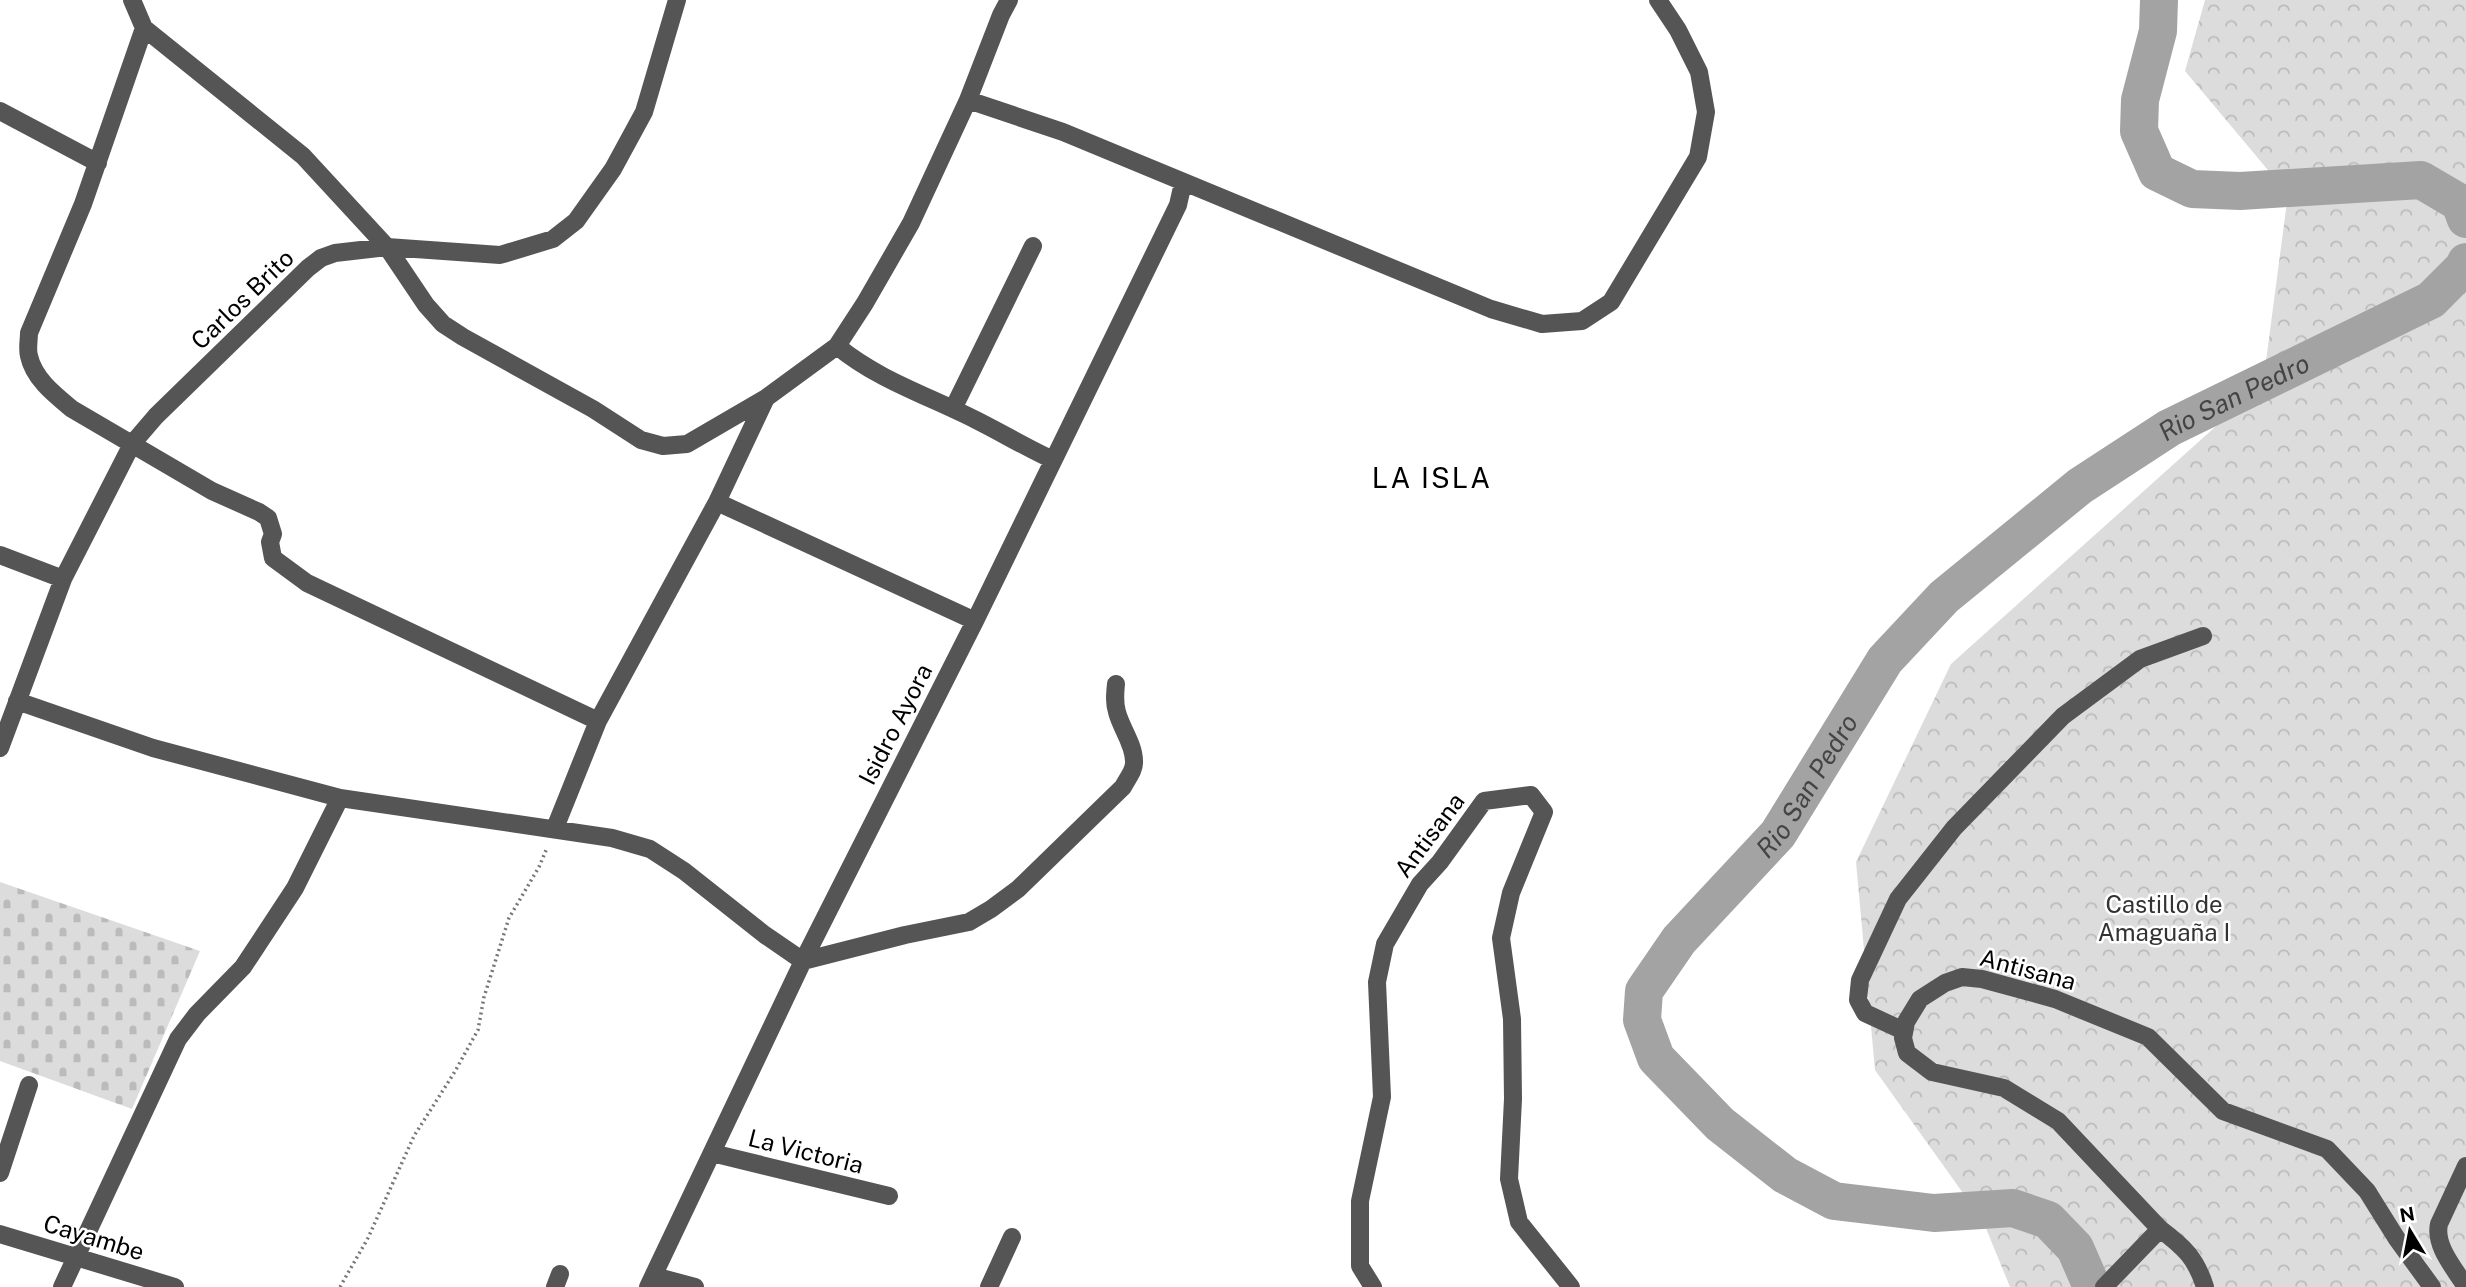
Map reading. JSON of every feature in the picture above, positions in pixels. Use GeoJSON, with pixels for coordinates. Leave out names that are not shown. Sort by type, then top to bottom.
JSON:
{"type":"FeatureCollection","features":[{"type":"Feature","properties":{"kind":"street"},"geometry":{"type":"LineString","coordinates":[[132,0],[144,28],[303,156],[387,247],[426,305],[443,324],[593,409],[641,440],[663,446],[687,444],[766,398],[837,346],[911,223],[968,100],[1009,0]]}},
{"type":"Feature","properties":{"kind":"street","name":"Carlos Brito"},"geometry":{"type":"LineString","coordinates":[[0,748],[4,722],[17,701],[63,579],[132,444],[156,416],[321,258],[335,253],[387,247],[500,255],[553,239],[576,221],[613,169],[645,112],[677,0]]}},
{"type":"Feature","properties":{"kind":"street"},"geometry":{"type":"LineString","coordinates":[[968,100],[1063,132],[1491,309],[1542,324],[1582,321],[1611,302],[1699,157],[1706,111],[1699,72],[1678,30],[1658,0]]}},
{"type":"Feature","properties":{"kind":"street"},"geometry":{"type":"LineString","coordinates":[[144,28],[83,205],[29,333],[29,356],[37,375],[72,409],[212,491],[268,518],[273,534],[270,542],[272,558],[307,583],[598,721]]}},
{"type":"Feature","properties":{"kind":"street"},"geometry":{"type":"LineString","coordinates":[[0,111],[98,163]]}},
{"type":"Feature","properties":{"kind":"street","name":"Isidro Ayora"},"geometry":{"type":"LineString","coordinates":[[651,1281],[803,961],[975,621],[1178,205],[1184,183]]}},
{"type":"Feature","properties":{"kind":"street"},"geometry":{"type":"LineString","coordinates":[[953,409],[1033,246]]}},
{"type":"Feature","properties":{"kind":"street"},"geometry":{"type":"LineString","coordinates":[[837,346],[850,358],[884,378],[953,409],[1053,460]]}},
{"type":"Feature","properties":{"kind":"street"},"geometry":{"type":"LineString","coordinates":[[555,828],[598,721],[717,502],[766,398]]}},
{"type":"Feature","properties":{"kind":"street"},"geometry":{"type":"LineString","coordinates":[[717,502],[975,621]]}},
{"type":"Feature","properties":{"kind":"street"},"geometry":{"type":"LineString","coordinates":[[0,555],[63,579]]}},
{"type":"Feature","properties":{"kind":"street"},"geometry":{"type":"LineString","coordinates":[[2203,635],[2140,659],[2063,716],[1954,828],[1898,899],[1860,980],[1858,1000],[1865,1013],[1905,1031],[1903,1038],[1907,1053],[1932,1072],[2004,1088],[2058,1121],[2161,1229],[2186,1249],[2200,1272],[2205,1287]]}},
{"type":"Feature","properties":{"kind":"street"},"geometry":{"type":"LineString","coordinates":[[17,701],[153,748],[340,798],[555,828],[612,838],[650,849],[684,871],[765,935],[803,961],[969,922],[1018,889],[1123,787],[1133,770],[1135,761],[1114,700],[1116,684]]}},
{"type":"Feature","properties":{"kind":"street","name":"Antisana"},"geometry":{"type":"LineString","coordinates":[[1373,1287],[1360,1266],[1360,1201],[1382,1097],[1377,982],[1384,944],[1405,914],[1420,884],[1440,862],[1484,801],[1531,795],[1544,811],[1511,893],[1501,938],[1512,1019],[1513,1099],[1508,1179],[1519,1222],[1572,1287]]}},
{"type":"Feature","properties":{"kind":"street"},"geometry":{"type":"LineString","coordinates":[[62,1287],[178,1040],[197,1014],[243,967],[295,888],[340,798]]}},
{"type":"Feature","properties":{"kind":"street","name":"Antisana"},"geometry":{"type":"LineString","coordinates":[[1905,1031],[1906,1022],[1920,999],[1945,983],[1962,977],[1982,979],[2055,999],[2148,1037],[2223,1111],[2327,1149],[2367,1191],[2432,1287]]}},
{"type":"Feature","properties":{"kind":"street"},"geometry":{"type":"LineString","coordinates":[[0,1173],[29,1085]]}},
{"type":"Feature","properties":{"kind":"street","name":"La Victoria"},"geometry":{"type":"LineString","coordinates":[[712,1153],[889,1196]]}},
{"type":"Feature","properties":{"kind":"street"},"geometry":{"type":"LineString","coordinates":[[2465,1281],[2441,1245],[2437,1233],[2466,1166]]}},
{"type":"Feature","properties":{"kind":"street"},"geometry":{"type":"LineString","coordinates":[[2104,1287],[2161,1229]]}},
{"type":"Feature","properties":{"kind":"street","name":"Cayambe"},"geometry":{"type":"LineString","coordinates":[[0,1234],[175,1287]]}},
{"type":"Feature","properties":{"kind":"street"},"geometry":{"type":"LineString","coordinates":[[989,1287],[1012,1237]]}},
{"type":"Feature","properties":{"kind":"street"},"geometry":{"type":"LineString","coordinates":[[651,1281],[695,1287]]}},
{"type":"Feature","properties":{"kind":"path"},"geometry":{"type":"LineString","coordinates":[[340,1287],[368,1238],[414,1136],[478,1030],[484,997],[509,918],[539,867],[555,828]]}},
{"type":"Feature","properties":{"kind":"green space","name":"Castillo de Amaguaña I"},"geometry":{"type":"Polygon","coordinates":[[[2205,0],[2466,0],[2466,1287],[2010,1287],[1983,1221],[1875,1070],[1856,862],[1951,664],[2263,384],[2288,194],[2185,71],[2205,0]]]}},
{"type":"Feature","properties":{"kind":"green space"},"geometry":{"type":"Polygon","coordinates":[[[0,882],[200,951],[132,1109],[0,1061],[0,882]]]}},
{"type":"Feature","properties":{"kind":"waterway","name":"Rio San Pedro"},"geometry":{"type":"LineString","coordinates":[[2159,0],[2158,31],[2140,100],[2139,131],[2157,172],[2192,189],[2240,191],[2421,180],[2460,203],[2466,219]]}},
{"type":"Feature","properties":{"kind":"waterway","name":"Rio San Pedro"},"geometry":{"type":"LineString","coordinates":[[2092,1287],[2075,1248],[2048,1220],[2013,1208],[1934,1213],[1834,1201],[1785,1175],[1720,1124],[1656,1058],[1642,1020],[1644,991],[1679,940],[1778,834],[1885,660],[1944,597],[2080,486],[2169,428],[2431,300],[2466,262]]}},
{"type":"Feature","properties":{"kind":"district","name":"LA ISLA"},"geometry":{"type":"Point","coordinates":[1432,477]}}]}
